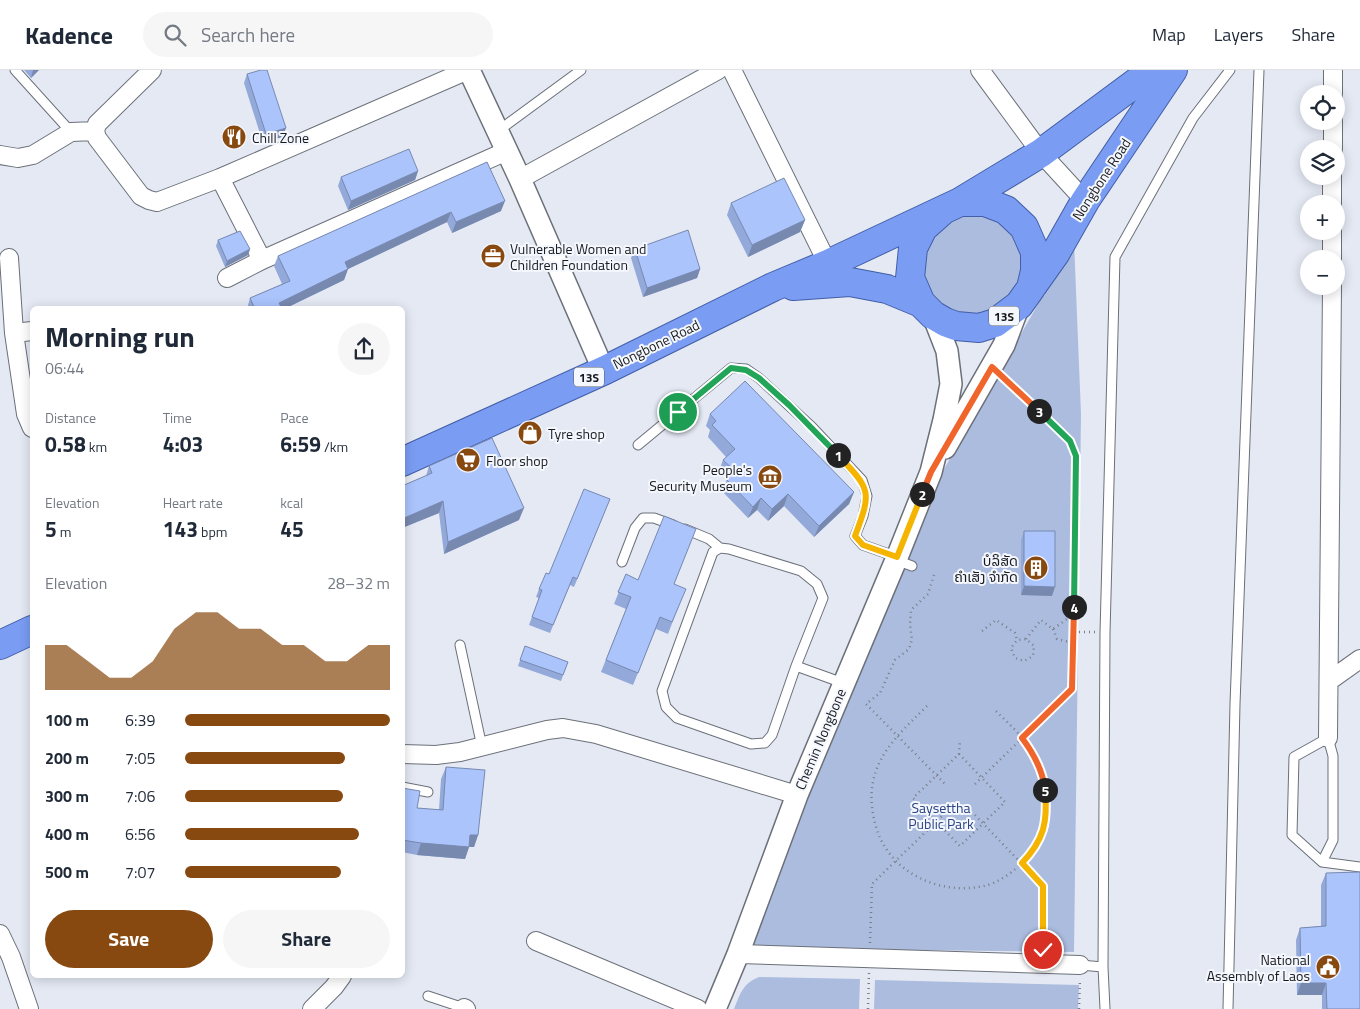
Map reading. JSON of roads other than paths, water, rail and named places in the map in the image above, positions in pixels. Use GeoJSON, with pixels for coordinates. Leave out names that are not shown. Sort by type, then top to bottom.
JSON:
{"type":"FeatureCollection","features":[{"type":"Feature","properties":{"kind":"highway","name":"Nongbone Road"},"geometry":{"type":"LineString","coordinates":[[927,309],[910,278],[913,248],[923,228],[950,207],[1042,153],[1153,70]]}},
{"type":"Feature","properties":{"kind":"highway","name":"Nongbone Road"},"geometry":{"type":"LineString","coordinates":[[405,448],[599,360],[735,294],[773,287],[850,282],[886,289],[927,309],[945,322],[956,326],[979,328],[995,323],[1025,297],[1055,254],[1085,200],[1173,70]]}},
{"type":"Feature","properties":{"kind":"highway","name":"Nongbone Road"},"geometry":{"type":"LineString","coordinates":[[405,461],[605,370],[773,287],[828,264],[904,226],[950,207],[985,202],[1006,210],[1024,227],[1035,252],[1035,271],[1025,297]]}},
{"type":"Feature","properties":{"kind":"highway"},"geometry":{"type":"LineString","coordinates":[[0,633],[30,619]]}},
{"type":"Feature","properties":{"kind":"highway"},"geometry":{"type":"LineString","coordinates":[[0,646],[30,631]]}},
{"type":"Feature","properties":{"kind":"street"},"geometry":{"type":"LineString","coordinates":[[152,70],[98,124],[95,131],[97,138],[141,196],[158,202],[220,178],[469,70],[520,179],[599,360]]}},
{"type":"Feature","properties":{"kind":"street"},"geometry":{"type":"LineString","coordinates":[[520,179],[718,70]]}},
{"type":"Feature","properties":{"kind":"street"},"geometry":{"type":"LineString","coordinates":[[732,70],[828,264]]}},
{"type":"Feature","properties":{"kind":"street"},"geometry":{"type":"LineString","coordinates":[[980,70],[1042,153],[1085,200]]}},
{"type":"Feature","properties":{"kind":"street"},"geometry":{"type":"LineString","coordinates":[[1333,70],[1333,85]]}},
{"type":"Feature","properties":{"kind":"street"},"geometry":{"type":"LineString","coordinates":[[0,155],[18,158],[33,154],[71,132],[95,131]]}},
{"type":"Feature","properties":{"kind":"street"},"geometry":{"type":"LineString","coordinates":[[227,278],[262,260],[507,151]]}},
{"type":"Feature","properties":{"kind":"street"},"geometry":{"type":"LineString","coordinates":[[220,178],[262,260]]}},
{"type":"Feature","properties":{"kind":"street"},"geometry":{"type":"LineString","coordinates":[[9,258],[14,334],[26,414],[30,423]]}},
{"type":"Feature","properties":{"kind":"street"},"geometry":{"type":"LineString","coordinates":[[1328,738],[1332,295]]}},
{"type":"Feature","properties":{"kind":"street","name":"Nongbone Road"},"geometry":{"type":"LineString","coordinates":[[931,472],[1004,345],[1025,297]]}},
{"type":"Feature","properties":{"kind":"street"},"geometry":{"type":"LineString","coordinates":[[927,309],[947,351],[951,384],[931,472]]}},
{"type":"Feature","properties":{"kind":"street"},"geometry":{"type":"LineString","coordinates":[[14,334],[30,331]]}},
{"type":"Feature","properties":{"kind":"street","name":"Chemin Nongbone"},"geometry":{"type":"LineString","coordinates":[[715,1009],[738,954],[797,794],[844,684],[902,561],[922,510],[931,472]]}},
{"type":"Feature","properties":{"kind":"street"},"geometry":{"type":"LineString","coordinates":[[1329,681],[1360,659]]}},
{"type":"Feature","properties":{"kind":"street"},"geometry":{"type":"LineString","coordinates":[[405,754],[436,755],[482,747],[547,730],[563,728],[579,730],[797,794]]}},
{"type":"Feature","properties":{"kind":"street"},"geometry":{"type":"LineString","coordinates":[[0,934],[11,957],[29,1009]]}},
{"type":"Feature","properties":{"kind":"street"},"geometry":{"type":"LineString","coordinates":[[536,941],[698,1009]]}},
{"type":"Feature","properties":{"kind":"street"},"geometry":{"type":"LineString","coordinates":[[738,954],[870,951],[1080,965]]}},
{"type":"Feature","properties":{"kind":"street"},"geometry":{"type":"LineString","coordinates":[[312,1009],[341,978]]}},
{"type":"Feature","properties":{"kind":"lane"},"geometry":{"type":"LineString","coordinates":[[15,70],[71,132]]}},
{"type":"Feature","properties":{"kind":"lane"},"geometry":{"type":"LineString","coordinates":[[498,131],[581,70]]}},
{"type":"Feature","properties":{"kind":"lane"},"geometry":{"type":"LineString","coordinates":[[1105,1009],[1103,967],[1105,633],[1115,257],[1193,118],[1230,70]]}},
{"type":"Feature","properties":{"kind":"lane"},"geometry":{"type":"LineString","coordinates":[[1228,1009],[1234,704],[1259,70]]}},
{"type":"Feature","properties":{"kind":"lane"},"geometry":{"type":"LineString","coordinates":[[638,445],[731,368],[746,370],[759,378],[789,405],[862,480],[867,496],[863,516],[855,536],[863,545],[902,561]]}},
{"type":"Feature","properties":{"kind":"lane"},"geometry":{"type":"LineString","coordinates":[[622,562],[635,528],[643,518],[654,518],[709,539],[720,548],[801,571],[817,584],[823,598],[796,666],[772,735],[765,743],[751,744],[678,718],[666,708],[662,691],[713,552],[720,548]]}},
{"type":"Feature","properties":{"kind":"lane"},"geometry":{"type":"LineString","coordinates":[[460,645],[482,747]]}},
{"type":"Feature","properties":{"kind":"lane"},"geometry":{"type":"LineString","coordinates":[[796,666],[844,684]]}},
{"type":"Feature","properties":{"kind":"lane"},"geometry":{"type":"LineString","coordinates":[[1322,862],[1333,840],[1333,756],[1328,738],[1294,757],[1292,835],[1322,862],[1360,867]]}},
{"type":"Feature","properties":{"kind":"lane"},"geometry":{"type":"LineString","coordinates":[[405,788],[428,792]]}},
{"type":"Feature","properties":{"kind":"lane"},"geometry":{"type":"LineString","coordinates":[[1080,965],[1103,967]]}},
{"type":"Feature","properties":{"kind":"lane"},"geometry":{"type":"LineString","coordinates":[[428,996],[465,1009]]}},
{"type":"Feature","properties":{"kind":"place","name":"Chill Zone"},"geometry":{"type":"Point","coordinates":[234,137]}},
{"type":"Feature","properties":{"kind":"place","name":"Vulnerable Women and Children Foundation"},"geometry":{"type":"Point","coordinates":[493,256]}},
{"type":"Feature","properties":{"kind":"place","name":"Tyre shop"},"geometry":{"type":"Point","coordinates":[530,433]}},
{"type":"Feature","properties":{"kind":"place","name":"Floor shop"},"geometry":{"type":"Point","coordinates":[468,460]}},
{"type":"Feature","properties":{"kind":"place","name":"People's Security Museum"},"geometry":{"type":"Point","coordinates":[770,477]}},
{"type":"Feature","properties":{"kind":"place","name":"ບໍລິສັດ ຄຳເສັງ ຈຳກັດ"},"geometry":{"type":"Point","coordinates":[1036,568]}},
{"type":"Feature","properties":{"kind":"place","name":"National Assembly of Laos"},"geometry":{"type":"Point","coordinates":[1328,967]}},
{"type":"Feature","properties":{"kind":"park label","name":"Saysettha Public Park"},"geometry":{"type":"Point","coordinates":[941,816]}}]}
